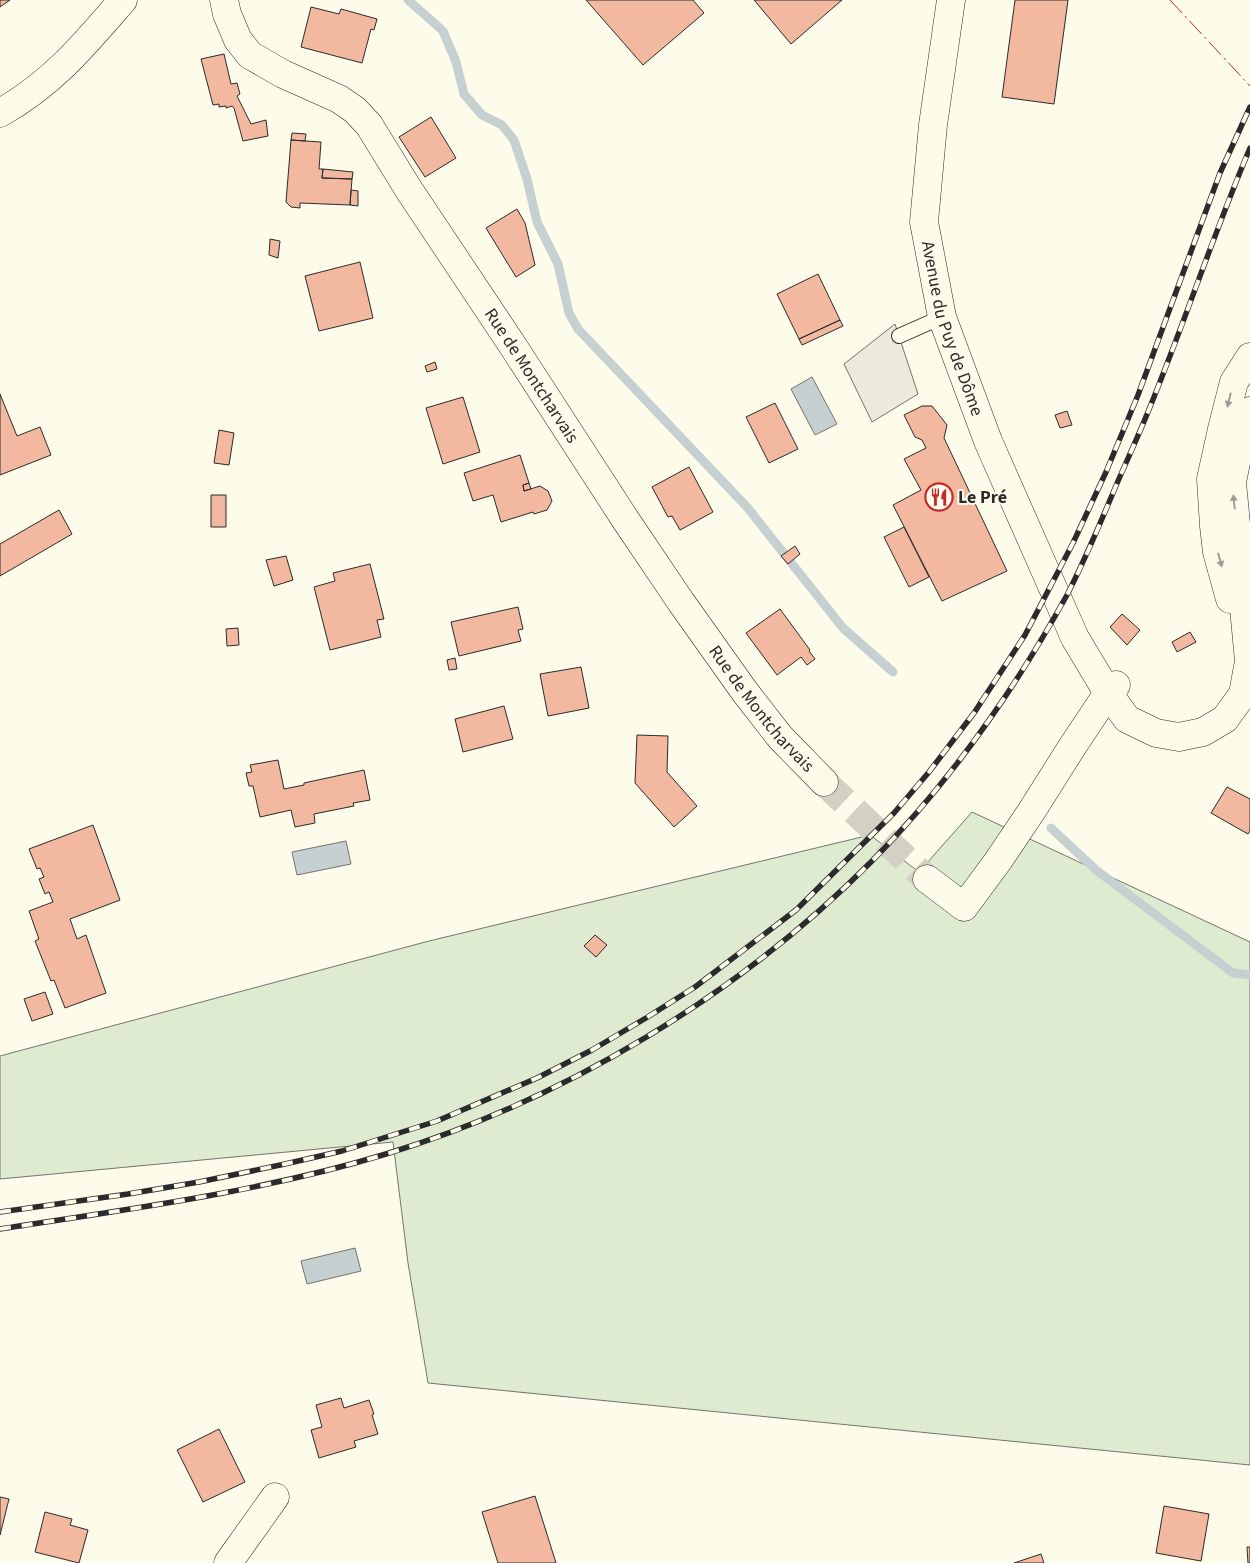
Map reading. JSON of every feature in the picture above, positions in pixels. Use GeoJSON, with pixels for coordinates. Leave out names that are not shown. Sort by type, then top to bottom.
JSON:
{"type":"FeatureCollection","features":[{"type":"Feature","properties":{"kind":"main road"},"geometry":{"type":"LineString","coordinates":[[0,113],[46,82],[82,48],[123,0]]}},
{"type":"Feature","properties":{"kind":"main road","name":"Rue de Montcharvais"},"geometry":{"type":"LineString","coordinates":[[224,0],[227,14],[238,40],[250,55],[283,74],[339,99],[355,110],[369,126],[409,190],[681,602],[745,692],[780,737],[824,782]]}},
{"type":"Feature","properties":{"kind":"main road","name":"Avenue du Puy de Dôme"},"geometry":{"type":"LineString","coordinates":[[951,0],[933,124],[924,222],[942,317],[988,441],[1075,638],[1112,689],[1128,719],[1156,733],[1179,737],[1203,732],[1225,719],[1243,694],[1249,662],[1232,482],[1242,433],[1250,411]]}},
{"type":"Feature","properties":{"kind":"main road","name":"Avenue du Puy de Dôme"},"geometry":{"type":"LineString","coordinates":[[1112,689],[1154,719],[1173,725],[1196,720],[1220,705],[1233,687],[1237,664],[1233,610],[1217,552],[1212,479],[1234,382],[1250,357]]}},
{"type":"Feature","properties":{"kind":"main road"},"geometry":{"type":"LineString","coordinates":[[927,879],[964,908],[1031,812],[1072,747],[1112,689]]}},
{"type":"Feature","properties":{"kind":"main road"},"geometry":{"type":"LineString","coordinates":[[228,1563],[275,1497]]}},
{"type":"Feature","properties":{"kind":"lane"},"geometry":{"type":"LineString","coordinates":[[899,336],[942,317]]}},
{"type":"Feature","properties":{"kind":"green space"},"geometry":{"type":"Polygon","coordinates":[[[972,812],[1250,942],[1250,1465],[428,1383],[408,1263],[393,1142],[0,1179],[0,1056],[429,941],[870,835],[919,872],[972,812]]]}},
{"type":"Feature","properties":{"kind":"shaded area"},"geometry":{"type":"Polygon","coordinates":[[[895,324],[918,394],[872,422],[844,364],[895,324]]]}},
{"type":"Feature","properties":{"kind":"shaded area"},"geometry":{"type":"Polygon","coordinates":[[[812,377],[837,424],[815,435],[791,389],[812,377]]]}},
{"type":"Feature","properties":{"kind":"shaded area"},"geometry":{"type":"Polygon","coordinates":[[[346,841],[351,864],[297,875],[292,852],[346,841]]]}},
{"type":"Feature","properties":{"kind":"shaded area"},"geometry":{"type":"Polygon","coordinates":[[[355,1248],[361,1271],[307,1284],[301,1261],[355,1248]]]}},
{"type":"Feature","properties":{"kind":"building"},"geometry":{"type":"Polygon","coordinates":[[[0,0],[10,0],[0,7],[0,0]]]}},
{"type":"Feature","properties":{"kind":"building"},"geometry":{"type":"Polygon","coordinates":[[[586,0],[693,0],[704,13],[643,65],[586,0]]]}},
{"type":"Feature","properties":{"kind":"building"},"geometry":{"type":"Polygon","coordinates":[[[754,0],[842,0],[791,44],[754,0]]]}},
{"type":"Feature","properties":{"kind":"building"},"geometry":{"type":"Polygon","coordinates":[[[1015,0],[1068,0],[1054,104],[1002,97],[1015,0]]]}},
{"type":"Feature","properties":{"kind":"building"},"geometry":{"type":"Polygon","coordinates":[[[311,7],[339,14],[341,9],[377,19],[374,30],[371,29],[362,63],[301,47],[311,7]]]}},
{"type":"Feature","properties":{"kind":"building"},"geometry":{"type":"Polygon","coordinates":[[[224,54],[231,84],[237,83],[240,94],[237,96],[251,124],[266,120],[268,136],[243,141],[234,108],[232,106],[226,108],[226,106],[219,107],[219,104],[213,105],[201,59],[224,54]]]}},
{"type":"Feature","properties":{"kind":"building"},"geometry":{"type":"Polygon","coordinates":[[[431,117],[456,158],[425,177],[399,137],[431,117]]]}},
{"type":"Feature","properties":{"kind":"building"},"geometry":{"type":"Polygon","coordinates":[[[292,133],[306,134],[305,141],[291,140],[292,133]]]}},
{"type":"Feature","properties":{"kind":"building"},"geometry":{"type":"Polygon","coordinates":[[[291,140],[321,142],[319,169],[323,169],[322,178],[352,179],[350,205],[300,203],[300,208],[291,207],[286,202],[291,140]]]}},
{"type":"Feature","properties":{"kind":"building"},"geometry":{"type":"Polygon","coordinates":[[[323,169],[353,172],[352,179],[322,178],[323,169]]]}},
{"type":"Feature","properties":{"kind":"building"},"geometry":{"type":"Polygon","coordinates":[[[351,190],[358,191],[358,206],[350,205],[351,190]]]}},
{"type":"Feature","properties":{"kind":"building"},"geometry":{"type":"Polygon","coordinates":[[[517,209],[525,223],[535,265],[516,277],[486,228],[517,209]]]}},
{"type":"Feature","properties":{"kind":"building"},"geometry":{"type":"Polygon","coordinates":[[[270,239],[280,241],[278,258],[269,255],[270,239]]]}},
{"type":"Feature","properties":{"kind":"building"},"geometry":{"type":"Polygon","coordinates":[[[360,262],[373,318],[319,331],[305,276],[360,262]]]}},
{"type":"Feature","properties":{"kind":"building"},"geometry":{"type":"Polygon","coordinates":[[[818,274],[840,320],[799,339],[777,294],[818,274]]]}},
{"type":"Feature","properties":{"kind":"building"},"geometry":{"type":"Polygon","coordinates":[[[840,320],[843,326],[802,345],[799,339],[840,320]]]}},
{"type":"Feature","properties":{"kind":"building"},"geometry":{"type":"Polygon","coordinates":[[[435,362],[437,369],[427,372],[425,366],[435,362]]]}},
{"type":"Feature","properties":{"kind":"building"},"geometry":{"type":"Polygon","coordinates":[[[0,394],[17,436],[40,427],[51,455],[0,475],[0,394]]]}},
{"type":"Feature","properties":{"kind":"building"},"geometry":{"type":"Polygon","coordinates":[[[463,397],[480,452],[443,464],[426,408],[463,397]]]}},
{"type":"Feature","properties":{"kind":"building"},"geometry":{"type":"Polygon","coordinates":[[[775,403],[798,449],[769,463],[746,417],[775,403]]]}},
{"type":"Feature","properties":{"kind":"building","name":"Le Pré"},"geometry":{"type":"Polygon","coordinates":[[[922,406],[932,406],[947,425],[944,438],[1007,571],[942,601],[893,505],[921,490],[904,459],[926,448],[922,440],[915,437],[904,415],[922,406]]]}},
{"type":"Feature","properties":{"kind":"building"},"geometry":{"type":"Polygon","coordinates":[[[1067,411],[1072,425],[1060,428],[1055,415],[1067,411]]]}},
{"type":"Feature","properties":{"kind":"building"},"geometry":{"type":"Polygon","coordinates":[[[219,430],[234,433],[229,465],[214,463],[219,430]]]}},
{"type":"Feature","properties":{"kind":"building"},"geometry":{"type":"Polygon","coordinates":[[[520,455],[529,483],[523,485],[524,491],[540,486],[548,491],[552,501],[547,510],[534,514],[533,512],[501,522],[493,495],[473,501],[464,473],[520,455]]]}},
{"type":"Feature","properties":{"kind":"building"},"geometry":{"type":"Polygon","coordinates":[[[689,467],[713,512],[680,530],[672,516],[668,517],[652,487],[689,467]]]}},
{"type":"Feature","properties":{"kind":"building"},"geometry":{"type":"Polygon","coordinates":[[[529,483],[531,489],[524,491],[523,485],[529,483]]]}},
{"type":"Feature","properties":{"kind":"building"},"geometry":{"type":"Polygon","coordinates":[[[211,495],[226,495],[226,527],[211,527],[211,495]]]}},
{"type":"Feature","properties":{"kind":"building"},"geometry":{"type":"Polygon","coordinates":[[[59,510],[72,534],[0,576],[0,544],[59,510]]]}},
{"type":"Feature","properties":{"kind":"building"},"geometry":{"type":"Polygon","coordinates":[[[904,527],[929,577],[909,587],[884,537],[904,527]]]}},
{"type":"Feature","properties":{"kind":"building"},"geometry":{"type":"Polygon","coordinates":[[[795,546],[800,554],[788,564],[781,556],[795,546]]]}},
{"type":"Feature","properties":{"kind":"building"},"geometry":{"type":"Polygon","coordinates":[[[286,556],[293,580],[274,586],[266,560],[286,556]]]}},
{"type":"Feature","properties":{"kind":"building"},"geometry":{"type":"Polygon","coordinates":[[[370,564],[384,619],[377,620],[381,637],[330,650],[314,587],[335,581],[333,573],[370,564]]]}},
{"type":"Feature","properties":{"kind":"building"},"geometry":{"type":"Polygon","coordinates":[[[518,607],[523,629],[518,630],[521,641],[459,656],[451,622],[518,607]]]}},
{"type":"Feature","properties":{"kind":"building"},"geometry":{"type":"Polygon","coordinates":[[[780,609],[815,659],[807,665],[801,657],[777,675],[746,633],[780,609]]]}},
{"type":"Feature","properties":{"kind":"building"},"geometry":{"type":"Polygon","coordinates":[[[1122,614],[1140,630],[1127,645],[1110,627],[1122,614]]]}},
{"type":"Feature","properties":{"kind":"building"},"geometry":{"type":"Polygon","coordinates":[[[238,628],[239,645],[227,646],[226,629],[238,628]]]}},
{"type":"Feature","properties":{"kind":"building"},"geometry":{"type":"Polygon","coordinates":[[[1190,632],[1196,642],[1177,652],[1172,642],[1190,632]]]}},
{"type":"Feature","properties":{"kind":"building"},"geometry":{"type":"Polygon","coordinates":[[[455,658],[457,669],[449,670],[447,660],[455,658]]]}},
{"type":"Feature","properties":{"kind":"building"},"geometry":{"type":"Polygon","coordinates":[[[581,667],[589,708],[548,716],[540,674],[581,667]]]}},
{"type":"Feature","properties":{"kind":"building"},"geometry":{"type":"Polygon","coordinates":[[[504,706],[513,739],[463,752],[455,719],[504,706]]]}},
{"type":"Feature","properties":{"kind":"building"},"geometry":{"type":"Polygon","coordinates":[[[637,735],[668,736],[667,772],[697,806],[674,827],[635,783],[637,735]]]}},
{"type":"Feature","properties":{"kind":"building"},"geometry":{"type":"Polygon","coordinates":[[[278,760],[284,789],[364,770],[370,800],[353,803],[354,806],[314,814],[315,823],[295,827],[291,810],[260,817],[253,786],[249,786],[246,773],[252,772],[250,765],[278,760]]]}},
{"type":"Feature","properties":{"kind":"building"},"geometry":{"type":"Polygon","coordinates":[[[1227,787],[1250,799],[1250,831],[1248,834],[1211,813],[1227,787]]]}},
{"type":"Feature","properties":{"kind":"building"},"geometry":{"type":"Polygon","coordinates":[[[93,825],[120,900],[70,919],[77,939],[86,935],[106,993],[65,1008],[54,980],[51,981],[35,941],[39,939],[29,911],[53,902],[49,892],[45,894],[39,879],[44,877],[40,868],[37,869],[29,849],[93,825]]]}},
{"type":"Feature","properties":{"kind":"building"},"geometry":{"type":"Polygon","coordinates":[[[595,935],[607,945],[596,957],[584,946],[595,935]]]}},
{"type":"Feature","properties":{"kind":"building"},"geometry":{"type":"Polygon","coordinates":[[[45,992],[53,1014],[32,1021],[24,999],[45,992]]]}},
{"type":"Feature","properties":{"kind":"building"},"geometry":{"type":"Polygon","coordinates":[[[341,1398],[344,1408],[369,1400],[378,1434],[354,1441],[356,1447],[319,1458],[311,1430],[322,1427],[316,1405],[341,1398]]]}},
{"type":"Feature","properties":{"kind":"building"},"geometry":{"type":"Polygon","coordinates":[[[219,1429],[245,1482],[203,1502],[177,1450],[219,1429]]]}},
{"type":"Feature","properties":{"kind":"building"},"geometry":{"type":"Polygon","coordinates":[[[535,1496],[556,1563],[498,1563],[482,1512],[535,1496]]]}},
{"type":"Feature","properties":{"kind":"building"},"geometry":{"type":"Polygon","coordinates":[[[0,1497],[9,1499],[0,1535],[0,1497]]]}},
{"type":"Feature","properties":{"kind":"building"},"geometry":{"type":"Polygon","coordinates":[[[1164,1506],[1209,1514],[1201,1561],[1156,1553],[1164,1506]]]}},
{"type":"Feature","properties":{"kind":"building"},"geometry":{"type":"Polygon","coordinates":[[[45,1512],[72,1519],[70,1525],[88,1530],[79,1563],[35,1552],[45,1512]]]}},
{"type":"Feature","properties":{"kind":"building"},"geometry":{"type":"Polygon","coordinates":[[[1247,1547],[1250,1547],[1250,1563],[1248,1563],[1247,1547]]]}},
{"type":"Feature","properties":{"kind":"building"},"geometry":{"type":"Polygon","coordinates":[[[1041,1554],[1044,1563],[1014,1563],[1041,1554]]]}},
{"type":"Feature","properties":{"kind":"waterway"},"geometry":{"type":"LineString","coordinates":[[408,0],[443,31],[456,62],[464,94],[482,115],[502,125],[514,140],[527,179],[537,222],[558,264],[569,313],[578,329],[747,507],[843,628],[893,672]]}},
{"type":"Feature","properties":{"kind":"waterway"},"geometry":{"type":"LineString","coordinates":[[1051,828],[1096,870],[1233,973],[1250,975]]}},
{"type":"Feature","properties":{"kind":"tunnel"},"geometry":{"type":"LineString","coordinates":[[824,782],[927,879]]}},
{"type":"Feature","properties":{"kind":"railway"},"geometry":{"type":"LineString","coordinates":[[0,1212],[199,1182],[342,1151],[437,1121],[537,1078],[592,1050],[695,987],[796,910],[894,813],[929,772],[974,713],[1025,635],[1073,543],[1106,472],[1138,395],[1220,173],[1250,107]]}},
{"type":"Feature","properties":{"kind":"railway"},"geometry":{"type":"LineString","coordinates":[[0,1229],[195,1198],[291,1179],[386,1154],[453,1131],[518,1104],[583,1073],[646,1037],[707,998],[821,910],[872,861],[928,800],[954,768],[979,735],[1047,631],[1081,567],[1146,416],[1250,148]]}},
{"type":"Feature","properties":{"kind":"power"},"geometry":{"type":"LineString","coordinates":[[1170,0],[1250,86]]}},
{"type":"Feature","properties":{"kind":"place","name":"Le Pré"},"geometry":{"type":"Point","coordinates":[939,497]}}]}
